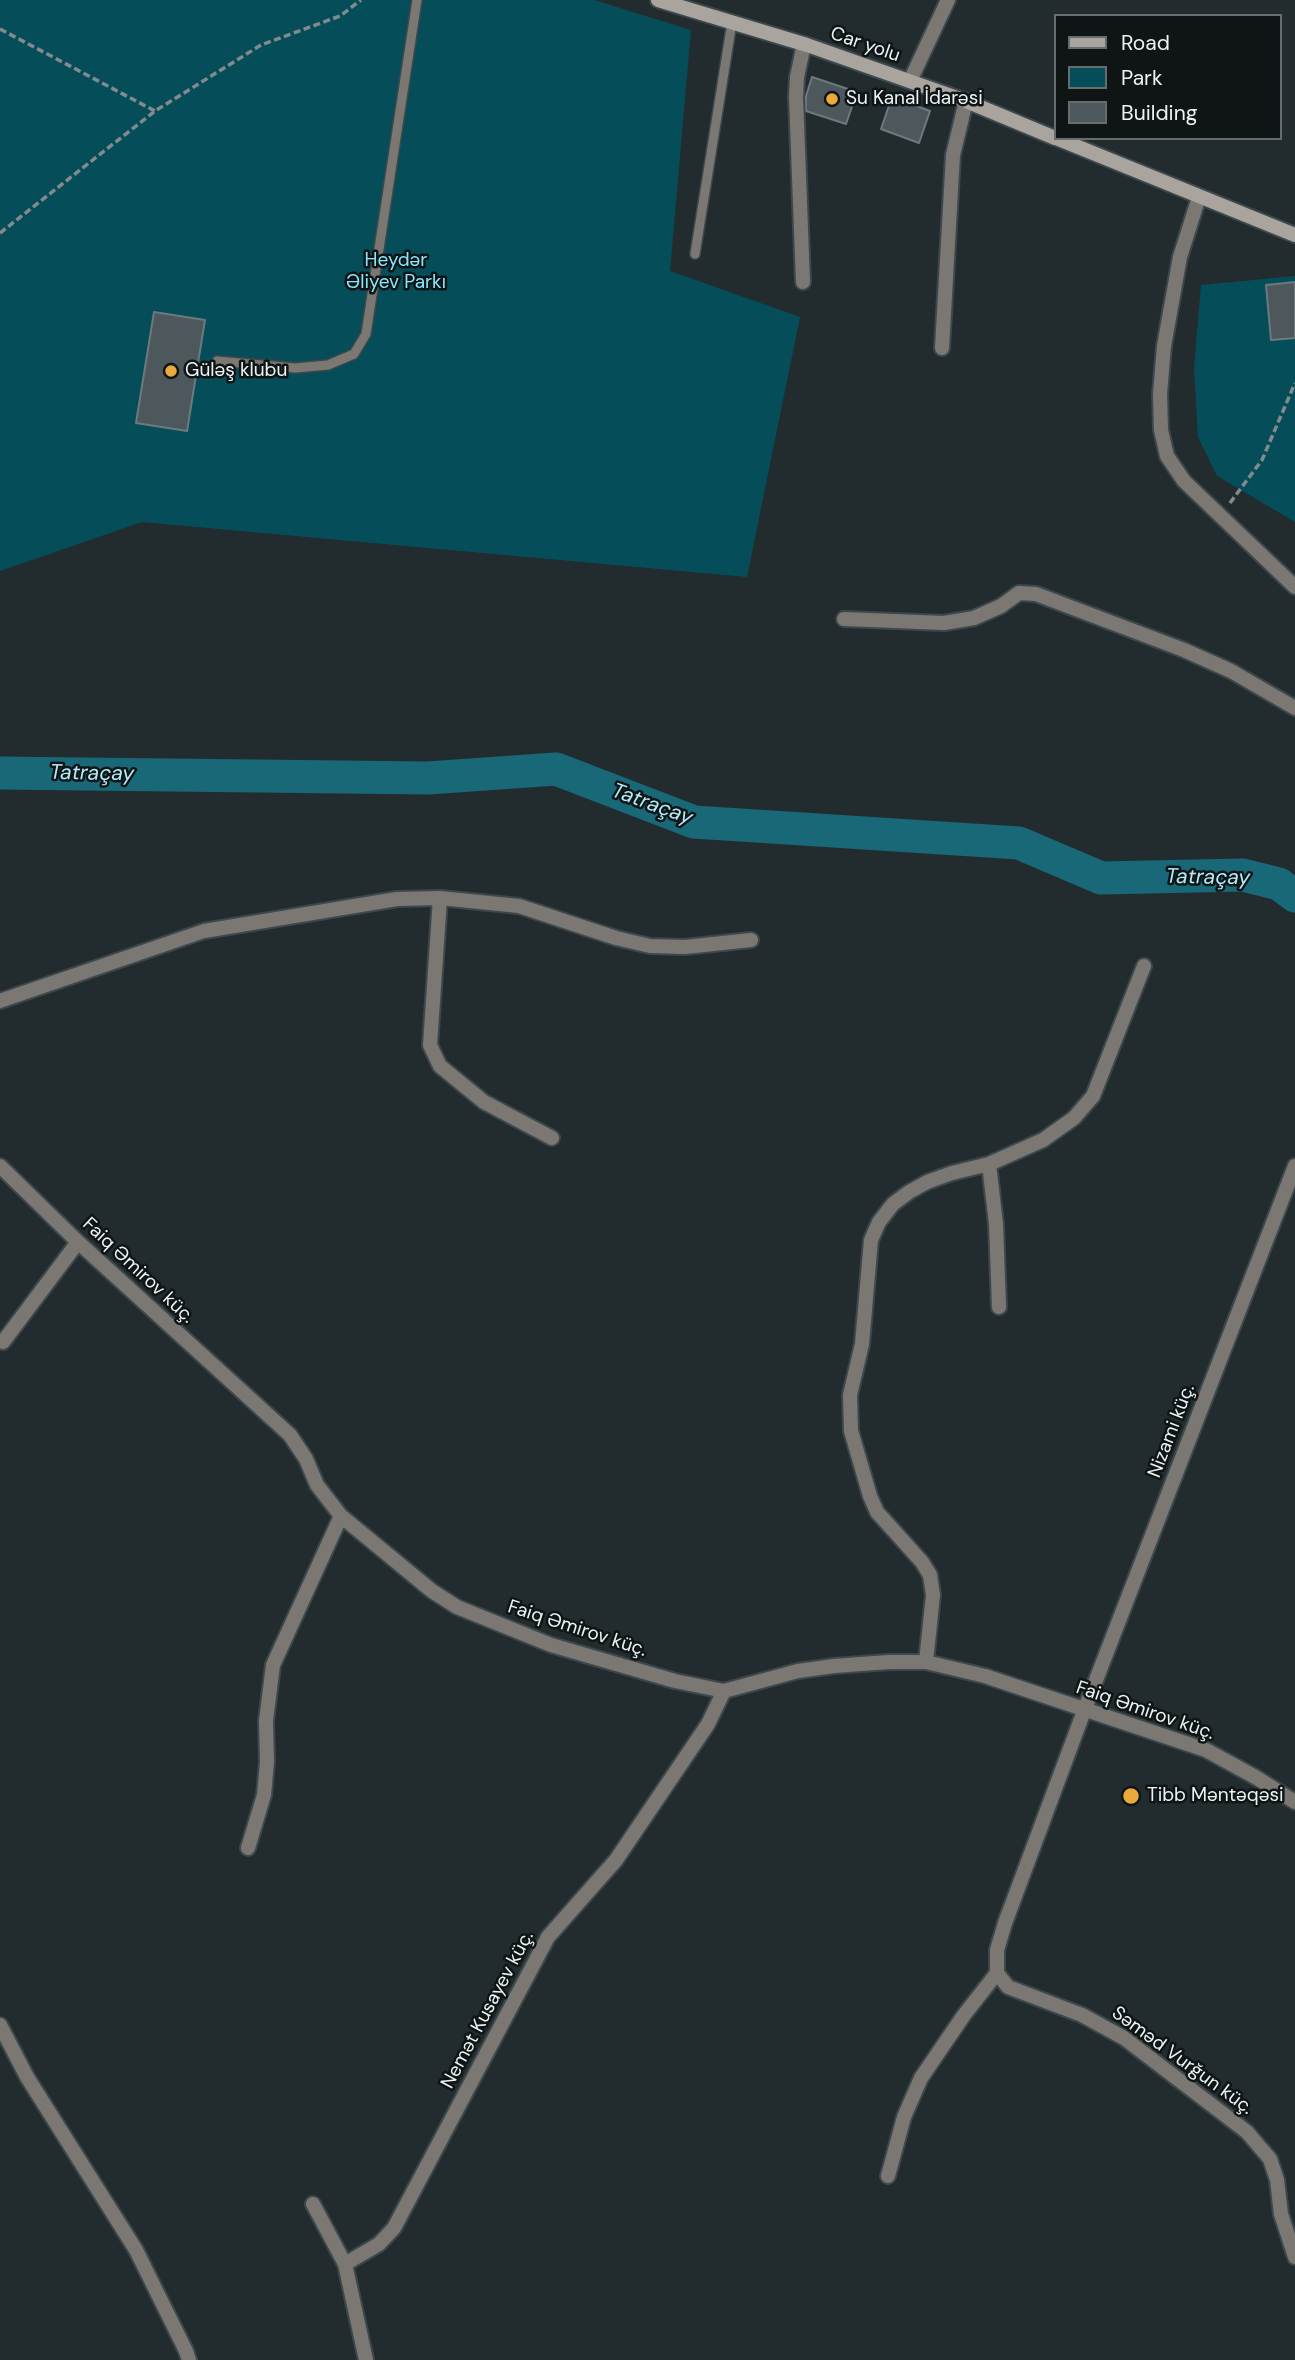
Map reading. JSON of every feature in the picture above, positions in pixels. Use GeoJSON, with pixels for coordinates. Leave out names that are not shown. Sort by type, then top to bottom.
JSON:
{"type":"FeatureCollection","features":[{"type":"Feature","properties":{"kind":"street","name":"Car yolu"},"geometry":{"type":"LineString","coordinates":[[658,0],[804,44],[910,81],[1054,137]]}},
{"type":"Feature","properties":{"kind":"street"},"geometry":{"type":"LineString","coordinates":[[910,81],[947,0]]}},
{"type":"Feature","properties":{"kind":"street"},"geometry":{"type":"LineString","coordinates":[[803,282],[796,97],[804,44]]}},
{"type":"Feature","properties":{"kind":"street"},"geometry":{"type":"LineString","coordinates":[[942,348],[953,155],[966,102]]}},
{"type":"Feature","properties":{"kind":"street","name":"Car yolu"},"geometry":{"type":"LineString","coordinates":[[1061,140],[1295,235]]}},
{"type":"Feature","properties":{"kind":"street"},"geometry":{"type":"LineString","coordinates":[[1199,197],[1180,257],[1163,358],[1161,430],[1167,456],[1184,481],[1295,587]]}},
{"type":"Feature","properties":{"kind":"street"},"geometry":{"type":"LineString","coordinates":[[844,619],[944,623],[974,618],[1001,606],[1019,593],[1036,594],[1184,650],[1231,671],[1295,708]]}},
{"type":"Feature","properties":{"kind":"street"},"geometry":{"type":"LineString","coordinates":[[440,898],[430,1045],[440,1066],[484,1102],[552,1138]]}},
{"type":"Feature","properties":{"kind":"street"},"geometry":{"type":"LineString","coordinates":[[0,1001],[204,931],[397,899],[440,898],[519,906],[616,938],[650,946],[685,947],[751,940]]}},
{"type":"Feature","properties":{"kind":"street"},"geometry":{"type":"LineString","coordinates":[[926,1662],[933,1595],[930,1574],[877,1512],[851,1431],[850,1395],[862,1344],[872,1240],[879,1222],[893,1204],[927,1182],[989,1164],[1043,1140],[1074,1118],[1093,1096],[1144,966]]}},
{"type":"Feature","properties":{"kind":"street"},"geometry":{"type":"LineString","coordinates":[[989,1164],[996,1224],[999,1307]]}},
{"type":"Feature","properties":{"kind":"street","name":"Faiq Əmirov küç."},"geometry":{"type":"LineString","coordinates":[[0,1166],[78,1242],[290,1435],[306,1459],[317,1485],[341,1516],[432,1591],[457,1607],[551,1645],[675,1681],[724,1690],[798,1671],[834,1666],[926,1662],[985,1676],[1206,1750],[1295,1802]]}},
{"type":"Feature","properties":{"kind":"street","name":"Nizami küç."},"geometry":{"type":"LineString","coordinates":[[1084,1711],[1295,1166]]}},
{"type":"Feature","properties":{"kind":"street"},"geometry":{"type":"LineString","coordinates":[[3,1342],[78,1242]]}},
{"type":"Feature","properties":{"kind":"street"},"geometry":{"type":"LineString","coordinates":[[248,1848],[264,1795],[267,1762],[266,1721],[272,1665],[341,1516]]}},
{"type":"Feature","properties":{"kind":"street","name":"Nemət Kusayev küç."},"geometry":{"type":"LineString","coordinates":[[345,2264],[379,2244],[394,2228],[548,1937],[616,1860],[708,1724],[724,1690]]}},
{"type":"Feature","properties":{"kind":"street"},"geometry":{"type":"LineString","coordinates":[[888,2176],[904,2116],[921,2078],[996,1973],[997,1950],[1003,1932],[1084,1711]]}},
{"type":"Feature","properties":{"kind":"street","name":"Səməd Vurğun küç."},"geometry":{"type":"LineString","coordinates":[[996,1973],[1007,1987],[1082,2015],[1124,2038],[1247,2132],[1270,2158],[1277,2180],[1280,2214],[1295,2257]]}},
{"type":"Feature","properties":{"kind":"street"},"geometry":{"type":"LineString","coordinates":[[0,2025],[27,2077],[136,2250],[189,2360]]}},
{"type":"Feature","properties":{"kind":"street"},"geometry":{"type":"LineString","coordinates":[[313,2204],[345,2264],[366,2360]]}},
{"type":"Feature","properties":{"kind":"lane"},"geometry":{"type":"LineString","coordinates":[[217,361],[295,369],[328,365],[354,354],[366,334],[417,0]]}},
{"type":"Feature","properties":{"kind":"lane"},"geometry":{"type":"LineString","coordinates":[[695,254],[732,22]]}},
{"type":"Feature","properties":{"kind":"path"},"geometry":{"type":"LineString","coordinates":[[0,233],[155,111],[261,45],[340,16],[361,0]]}},
{"type":"Feature","properties":{"kind":"path"},"geometry":{"type":"LineString","coordinates":[[0,29],[155,111]]}},
{"type":"Feature","properties":{"kind":"path"},"geometry":{"type":"LineString","coordinates":[[1220,516],[1262,460],[1295,383]]}},
{"type":"Feature","properties":{"kind":"green space","name":"Heydər Əliyev Parkı"},"geometry":{"type":"Polygon","coordinates":[[[0,0],[594,0],[691,30],[670,271],[800,317],[747,577],[142,522],[0,571],[0,0]]]}},
{"type":"Feature","properties":{"kind":"green space"},"geometry":{"type":"Polygon","coordinates":[[[1295,276],[1295,522],[1217,476],[1198,437],[1194,368],[1201,285],[1295,276]]]}},
{"type":"Feature","properties":{"kind":"building"},"geometry":{"type":"Polygon","coordinates":[[[812,77],[857,92],[846,124],[806,111],[806,96],[812,77]]]}},
{"type":"Feature","properties":{"kind":"building"},"geometry":{"type":"Polygon","coordinates":[[[892,97],[930,111],[919,143],[881,129],[892,97]]]}},
{"type":"Feature","properties":{"kind":"building"},"geometry":{"type":"Polygon","coordinates":[[[1295,282],[1295,338],[1271,340],[1266,285],[1295,282]]]}},
{"type":"Feature","properties":{"kind":"building","name":"Güləş klubu"},"geometry":{"type":"Polygon","coordinates":[[[154,312],[205,320],[187,431],[136,423],[154,312]]]}},
{"type":"Feature","properties":{"kind":"waterway","name":"Tatraçay"},"geometry":{"type":"LineString","coordinates":[[0,773],[428,778],[556,769],[694,822],[1019,843],[1101,878],[1243,875],[1279,884],[1295,896]]}},
{"type":"Feature","properties":{"kind":"place","name":"Su Kanal İdarəsi"},"geometry":{"type":"Point","coordinates":[832,99]}},
{"type":"Feature","properties":{"kind":"place","name":"Güləş klubu"},"geometry":{"type":"Point","coordinates":[171,371]}},
{"type":"Feature","properties":{"kind":"place","name":"Tibb Məntəqəsi"},"geometry":{"type":"Point","coordinates":[1131,1796]}}]}
